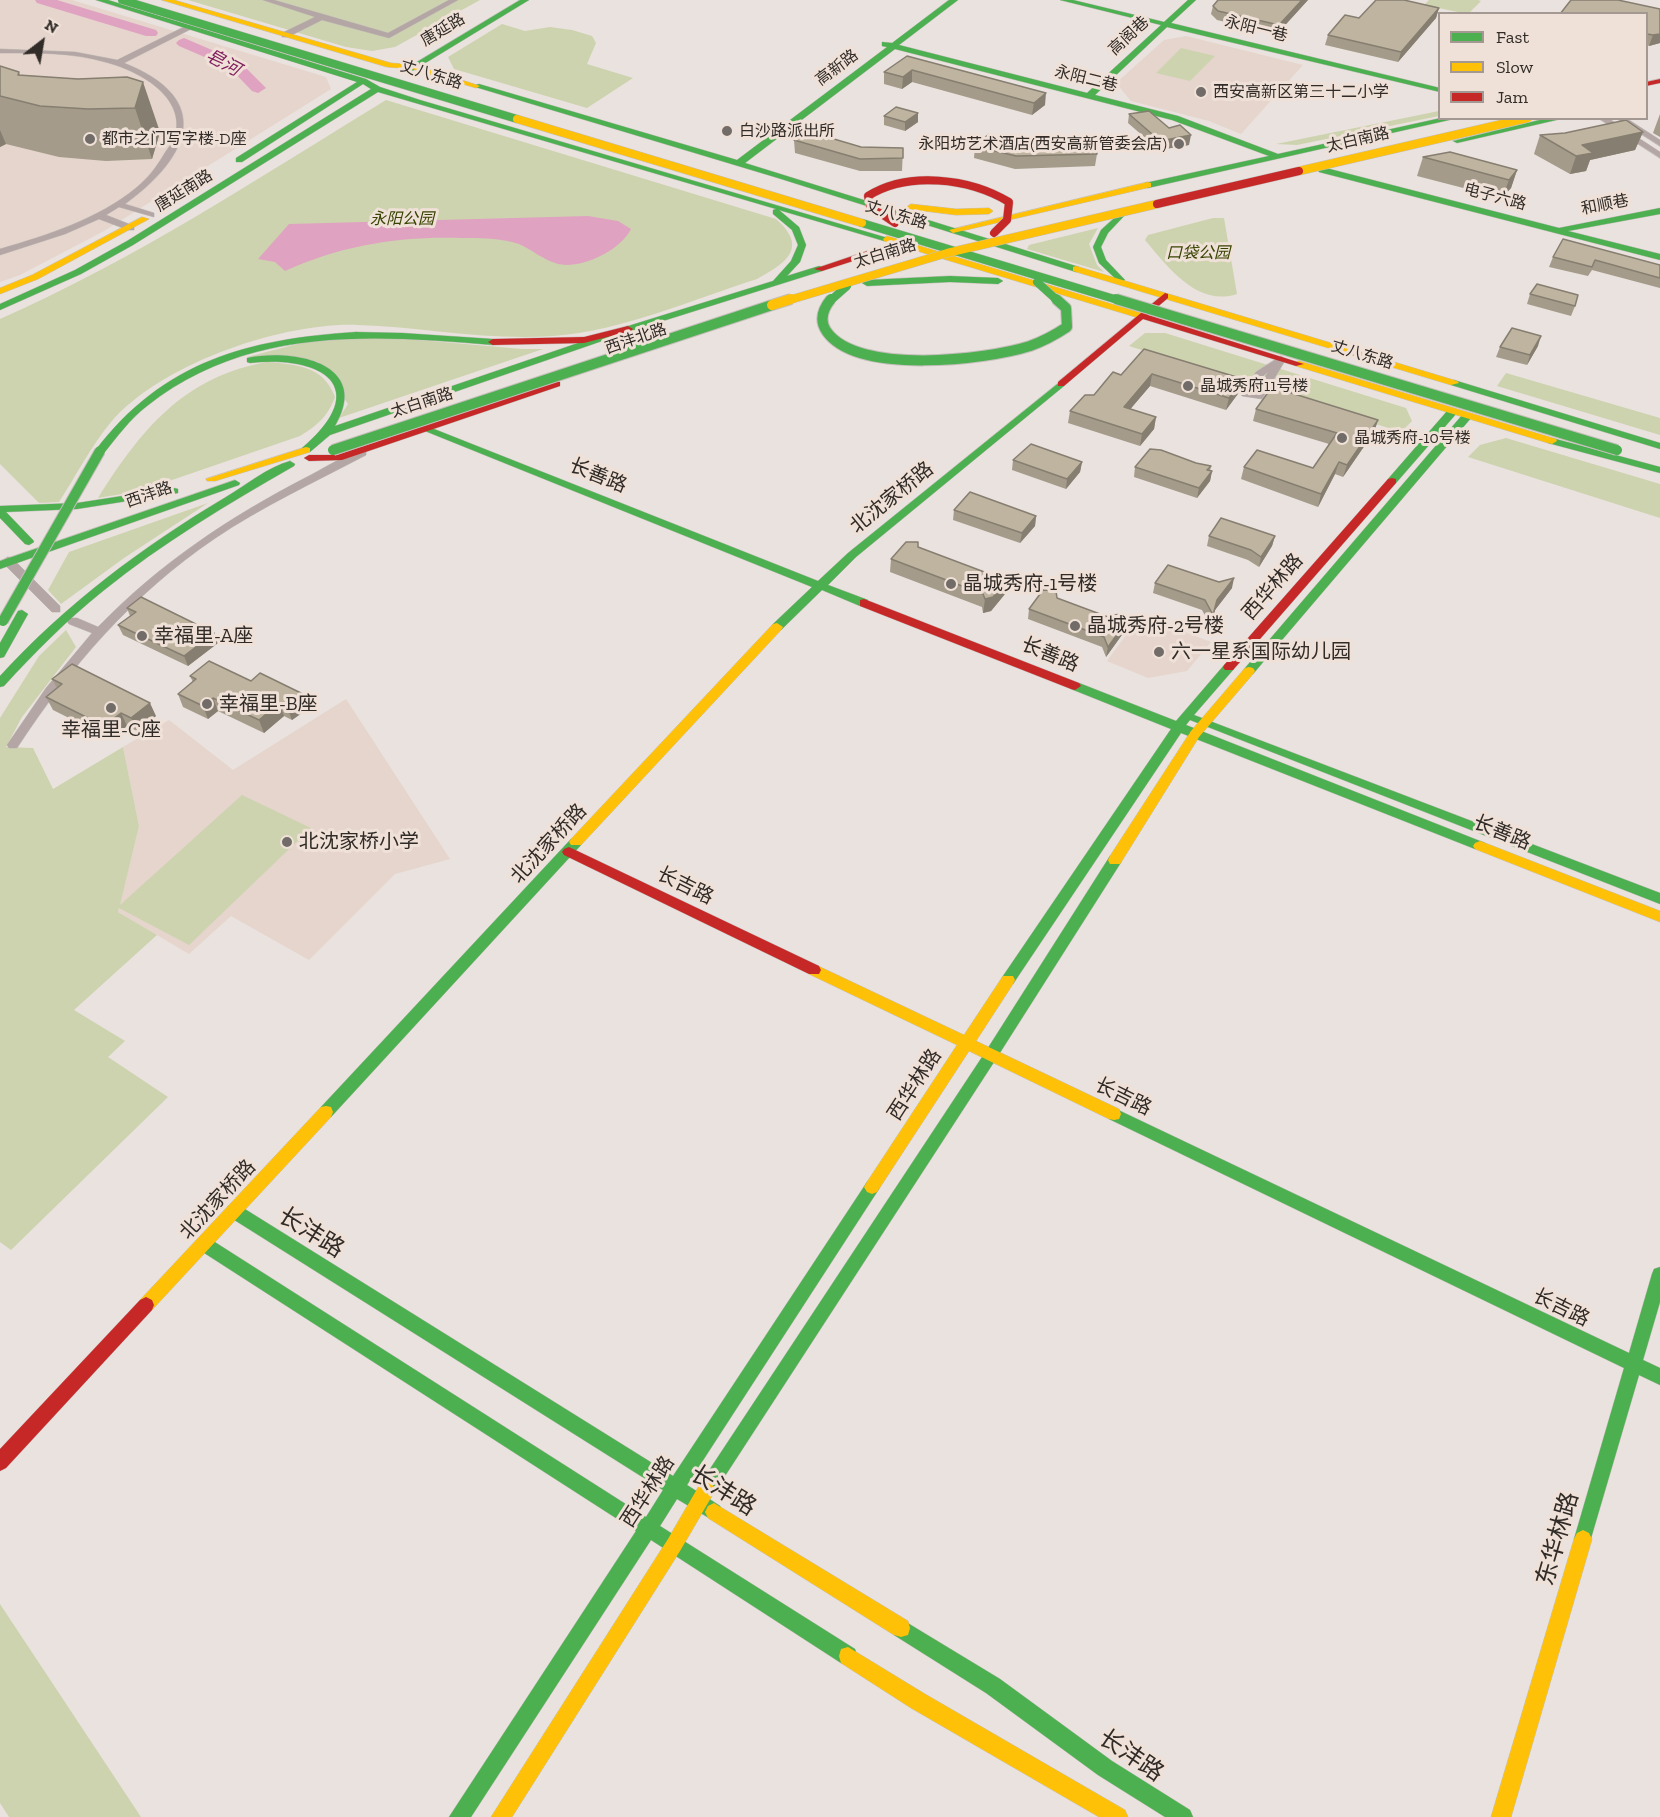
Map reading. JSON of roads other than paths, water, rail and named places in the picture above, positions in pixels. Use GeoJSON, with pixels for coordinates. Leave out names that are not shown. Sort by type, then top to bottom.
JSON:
{"type":"FeatureCollection","features":[{"type":"Feature","properties":{"kind":"main road","name":"丈八东路"},"geometry":{"type":"LineString","coordinates":[[100,0],[363,81],[377,89],[417,102]]}},
{"type":"Feature","properties":{"kind":"main road","name":"丈八东路"},"geometry":{"type":"LineString","coordinates":[[122,0],[868,220],[900,225],[1618,451],[1660,472]]}},
{"type":"Feature","properties":{"kind":"main road","name":"丈八东路"},"geometry":{"type":"LineString","coordinates":[[145,0],[868,220],[992,262],[1660,463]]}},
{"type":"Feature","properties":{"kind":"main road","name":"丈八东路"},"geometry":{"type":"LineString","coordinates":[[166,0],[390,65],[413,67],[461,81]]}},
{"type":"Feature","properties":{"kind":"main road","name":"唐延路"},"geometry":{"type":"LineString","coordinates":[[363,81],[505,0]]}},
{"type":"Feature","properties":{"kind":"main road","name":"唐延路"},"geometry":{"type":"LineString","coordinates":[[377,89],[525,0]]}},
{"type":"Feature","properties":{"kind":"main road","name":"高新路"},"geometry":{"type":"LineString","coordinates":[[735,162],[889,45],[944,0]]}},
{"type":"Feature","properties":{"kind":"main road","name":"高新路"},"geometry":{"type":"LineString","coordinates":[[889,45],[954,0]]}},
{"type":"Feature","properties":{"kind":"main road","name":"永阳一巷"},"geometry":{"type":"LineString","coordinates":[[1064,0],[1438,88]]}},
{"type":"Feature","properties":{"kind":"main road","name":"永阳一巷"},"geometry":{"type":"LineString","coordinates":[[1079,0],[1167,23]]}},
{"type":"Feature","properties":{"kind":"main road","name":"高阁巷"},"geometry":{"type":"LineString","coordinates":[[1089,96],[1192,0]]}},
{"type":"Feature","properties":{"kind":"main road","name":"永阳二巷"},"geometry":{"type":"LineString","coordinates":[[889,45],[1203,127],[1276,156]]}},
{"type":"Feature","properties":{"kind":"main road","name":"唐延南路"},"geometry":{"type":"LineString","coordinates":[[0,291],[35,277],[130,228],[363,81]]}},
{"type":"Feature","properties":{"kind":"main road"},"geometry":{"type":"LineString","coordinates":[[461,81],[494,98],[760,176],[868,220]]}},
{"type":"Feature","properties":{"kind":"main road"},"geometry":{"type":"LineString","coordinates":[[461,81],[735,162],[951,230],[997,239],[1123,283],[1660,446]]}},
{"type":"Feature","properties":{"kind":"main road","name":"唐延南路"},"geometry":{"type":"LineString","coordinates":[[0,307],[78,272],[130,243],[377,89]]}},
{"type":"Feature","properties":{"kind":"main road"},"geometry":{"type":"LineString","coordinates":[[417,102],[451,106],[741,193],[868,220]]}},
{"type":"Feature","properties":{"kind":"main road"},"geometry":{"type":"LineString","coordinates":[[417,102],[1040,284]]}},
{"type":"Feature","properties":{"kind":"main road","name":"太白南路"},"geometry":{"type":"LineString","coordinates":[[951,230],[1041,208],[1445,120]]}},
{"type":"Feature","properties":{"kind":"main road","name":"太白南路"},"geometry":{"type":"LineString","coordinates":[[328,442],[763,299],[997,239],[1491,120]]}},
{"type":"Feature","properties":{"kind":"main road","name":"太白南路"},"geometry":{"type":"LineString","coordinates":[[328,442],[752,311],[863,281],[947,253],[1148,204],[1519,120]]}},
{"type":"Feature","properties":{"kind":"main road","name":"太白南路"},"geometry":{"type":"LineString","coordinates":[[997,239],[1552,120]]}},
{"type":"Feature","properties":{"kind":"main road","name":"电子六路"},"geometry":{"type":"LineString","coordinates":[[1322,170],[1660,257]]}},
{"type":"Feature","properties":{"kind":"main road"},"geometry":{"type":"LineString","coordinates":[[900,225],[878,216],[867,202],[868,196],[883,187],[968,185],[992,191],[1010,202],[1011,212],[997,239]]}},
{"type":"Feature","properties":{"kind":"main road"},"geometry":{"type":"LineString","coordinates":[[826,191],[907,207],[956,212],[1041,208]]}},
{"type":"Feature","properties":{"kind":"main road"},"geometry":{"type":"LineString","coordinates":[[764,205],[791,222],[800,233],[803,244],[802,254],[776,282]]}},
{"type":"Feature","properties":{"kind":"main road","name":"和顺巷"},"geometry":{"type":"LineString","coordinates":[[1557,230],[1660,211]]}},
{"type":"Feature","properties":{"kind":"main road"},"geometry":{"type":"LineString","coordinates":[[1122,214],[1097,240],[1096,248],[1101,263],[1123,283]]}},
{"type":"Feature","properties":{"kind":"main road","name":"西沣北路"},"geometry":{"type":"LineString","coordinates":[[307,454],[328,442],[628,329],[900,243],[951,230]]}},
{"type":"Feature","properties":{"kind":"main road","name":"西沣北路"},"geometry":{"type":"LineString","coordinates":[[307,454],[338,458],[863,281],[951,258],[997,239]]}},
{"type":"Feature","properties":{"kind":"main road"},"geometry":{"type":"LineString","coordinates":[[992,262],[1033,280],[1059,296],[1067,308],[1068,319],[1065,329],[1044,344],[1008,352],[898,358],[851,351],[832,340],[820,326],[819,314],[825,303],[837,292],[863,281],[950,279],[1040,284]]}},
{"type":"Feature","properties":{"kind":"main road","name":"丈八东路"},"geometry":{"type":"LineString","coordinates":[[1040,284],[1452,412],[1618,451],[1660,452]]}},
{"type":"Feature","properties":{"kind":"main road","name":"北沈家桥路"},"geometry":{"type":"LineString","coordinates":[[0,1462],[824,580],[1166,296]]}},
{"type":"Feature","properties":{"kind":"main road"},"geometry":{"type":"LineString","coordinates":[[2,624],[125,421],[151,398],[195,371],[247,351],[294,339],[361,333],[533,344],[585,340],[628,329]]}},
{"type":"Feature","properties":{"kind":"main road"},"geometry":{"type":"LineString","coordinates":[[0,654],[107,452],[150,411],[177,392],[231,364],[254,359],[295,360],[313,364],[328,372],[340,386],[341,400],[328,442]]}},
{"type":"Feature","properties":{"kind":"main road","name":"西华林路"},"geometry":{"type":"LineString","coordinates":[[459,1817],[966,1043],[1182,721],[1452,412]]}},
{"type":"Feature","properties":{"kind":"main road","name":"西华林路"},"geometry":{"type":"LineString","coordinates":[[501,1817],[674,1545],[698,1502],[991,1055],[1195,734],[1467,416]]}},
{"type":"Feature","properties":{"kind":"main road","name":"长善路"},"geometry":{"type":"LineString","coordinates":[[432,427],[1182,721],[1206,723],[1660,899]]}},
{"type":"Feature","properties":{"kind":"main road","name":"西沣路"},"geometry":{"type":"LineString","coordinates":[[2,559],[290,464],[307,454]]}},
{"type":"Feature","properties":{"kind":"main road","name":"西沣路"},"geometry":{"type":"LineString","coordinates":[[2,559],[29,542],[180,490],[307,454]]}},
{"type":"Feature","properties":{"kind":"main road"},"geometry":{"type":"LineString","coordinates":[[0,682],[18,659],[61,617],[133,558],[178,528],[290,464]]}},
{"type":"Feature","properties":{"kind":"main road"},"geometry":{"type":"LineString","coordinates":[[0,510],[77,506],[180,490]]}},
{"type":"Feature","properties":{"kind":"main road"},"geometry":{"type":"LineString","coordinates":[[0,510],[29,542]]}},
{"type":"Feature","properties":{"kind":"main road","name":"长善路"},"geometry":{"type":"LineString","coordinates":[[1182,721],[1195,734],[1660,917]]}},
{"type":"Feature","properties":{"kind":"main road","name":"长吉路"},"geometry":{"type":"LineString","coordinates":[[569,852],[1660,1377]]}},
{"type":"Feature","properties":{"kind":"main road","name":"长沣路"},"geometry":{"type":"LineString","coordinates":[[234,1211],[993,1686],[1105,1768],[1183,1817]]}},
{"type":"Feature","properties":{"kind":"main road"},"geometry":{"type":"LineString","coordinates":[[204,1244],[918,1701],[1118,1817]]}},
{"type":"Feature","properties":{"kind":"main road","name":"东华林路"},"geometry":{"type":"LineString","coordinates":[[1501,1817],[1660,1274]]}},
{"type":"Feature","properties":{"kind":"street"},"geometry":{"type":"LineString","coordinates":[[267,0],[389,36],[454,0]]}},
{"type":"Feature","properties":{"kind":"street"},"geometry":{"type":"LineString","coordinates":[[285,35],[321,17]]}},
{"type":"Feature","properties":{"kind":"street"},"geometry":{"type":"LineString","coordinates":[[118,63],[189,28]]}},
{"type":"Feature","properties":{"kind":"street"},"geometry":{"type":"LineString","coordinates":[[0,51],[40,51],[118,63],[161,85],[181,112],[179,137],[156,174],[117,204],[97,215],[56,233],[0,252]]}},
{"type":"Feature","properties":{"kind":"street"},"geometry":{"type":"LineString","coordinates":[[1605,120],[1660,156]]}},
{"type":"Feature","properties":{"kind":"street"},"geometry":{"type":"LineString","coordinates":[[1623,120],[1660,144]]}},
{"type":"Feature","properties":{"kind":"street"},"geometry":{"type":"LineString","coordinates":[[117,204],[151,215]]}},
{"type":"Feature","properties":{"kind":"street"},"geometry":{"type":"LineString","coordinates":[[97,215],[130,228]]}},
{"type":"Feature","properties":{"kind":"street"},"geometry":{"type":"LineString","coordinates":[[13,745],[38,705],[98,631],[149,584],[192,550],[270,501],[376,445]]}},
{"type":"Feature","properties":{"kind":"street"},"geometry":{"type":"LineString","coordinates":[[2,559],[56,609]]}},
{"type":"Feature","properties":{"kind":"street"},"geometry":{"type":"LineString","coordinates":[[73,621],[98,631]]}},
{"type":"Feature","properties":{"kind":"waterway","name":"皂河"},"geometry":{"type":"LineString","coordinates":[[42,0],[151,33]]}},
{"type":"Feature","properties":{"kind":"waterway","name":"皂河"},"geometry":{"type":"LineString","coordinates":[[184,43],[235,65],[258,88]]}},
{"type":"Feature","properties":{"kind":"place","name":"西安高新区第三十二小学"},"geometry":{"type":"Point","coordinates":[1201,92]}},
{"type":"Feature","properties":{"kind":"place","name":"白沙路派出所"},"geometry":{"type":"Point","coordinates":[727,131]}},
{"type":"Feature","properties":{"kind":"place","name":"都市之门写字楼-D座"},"geometry":{"type":"Point","coordinates":[90,139]}},
{"type":"Feature","properties":{"kind":"place","name":"永阳坊艺术酒店(西安高新管委会店)"},"geometry":{"type":"Point","coordinates":[1179,144]}},
{"type":"Feature","properties":{"kind":"place","name":"晶城秀府11号楼"},"geometry":{"type":"Point","coordinates":[1188,386]}},
{"type":"Feature","properties":{"kind":"place","name":"晶城秀府-10号楼"},"geometry":{"type":"Point","coordinates":[1342,438]}},
{"type":"Feature","properties":{"kind":"place","name":"晶城秀府-1号楼"},"geometry":{"type":"Point","coordinates":[951,584]}},
{"type":"Feature","properties":{"kind":"place","name":"晶城秀府-2号楼"},"geometry":{"type":"Point","coordinates":[1075,626]}},
{"type":"Feature","properties":{"kind":"place","name":"幸福里-A座"},"geometry":{"type":"Point","coordinates":[142,636]}},
{"type":"Feature","properties":{"kind":"place","name":"六一星系国际幼儿园"},"geometry":{"type":"Point","coordinates":[1159,652]}},
{"type":"Feature","properties":{"kind":"place","name":"幸福里-B座"},"geometry":{"type":"Point","coordinates":[207,704]}},
{"type":"Feature","properties":{"kind":"place","name":"幸福里-C座"},"geometry":{"type":"Point","coordinates":[111,708]}},
{"type":"Feature","properties":{"kind":"place","name":"北沈家桥小学"},"geometry":{"type":"Point","coordinates":[287,842]}},
{"type":"Feature","properties":{"kind":"park label","name":"永阳公园"},"geometry":{"type":"Point","coordinates":[402,219]}},
{"type":"Feature","properties":{"kind":"park label","name":"口袋公园"},"geometry":{"type":"Point","coordinates":[1198,253]}}]}
